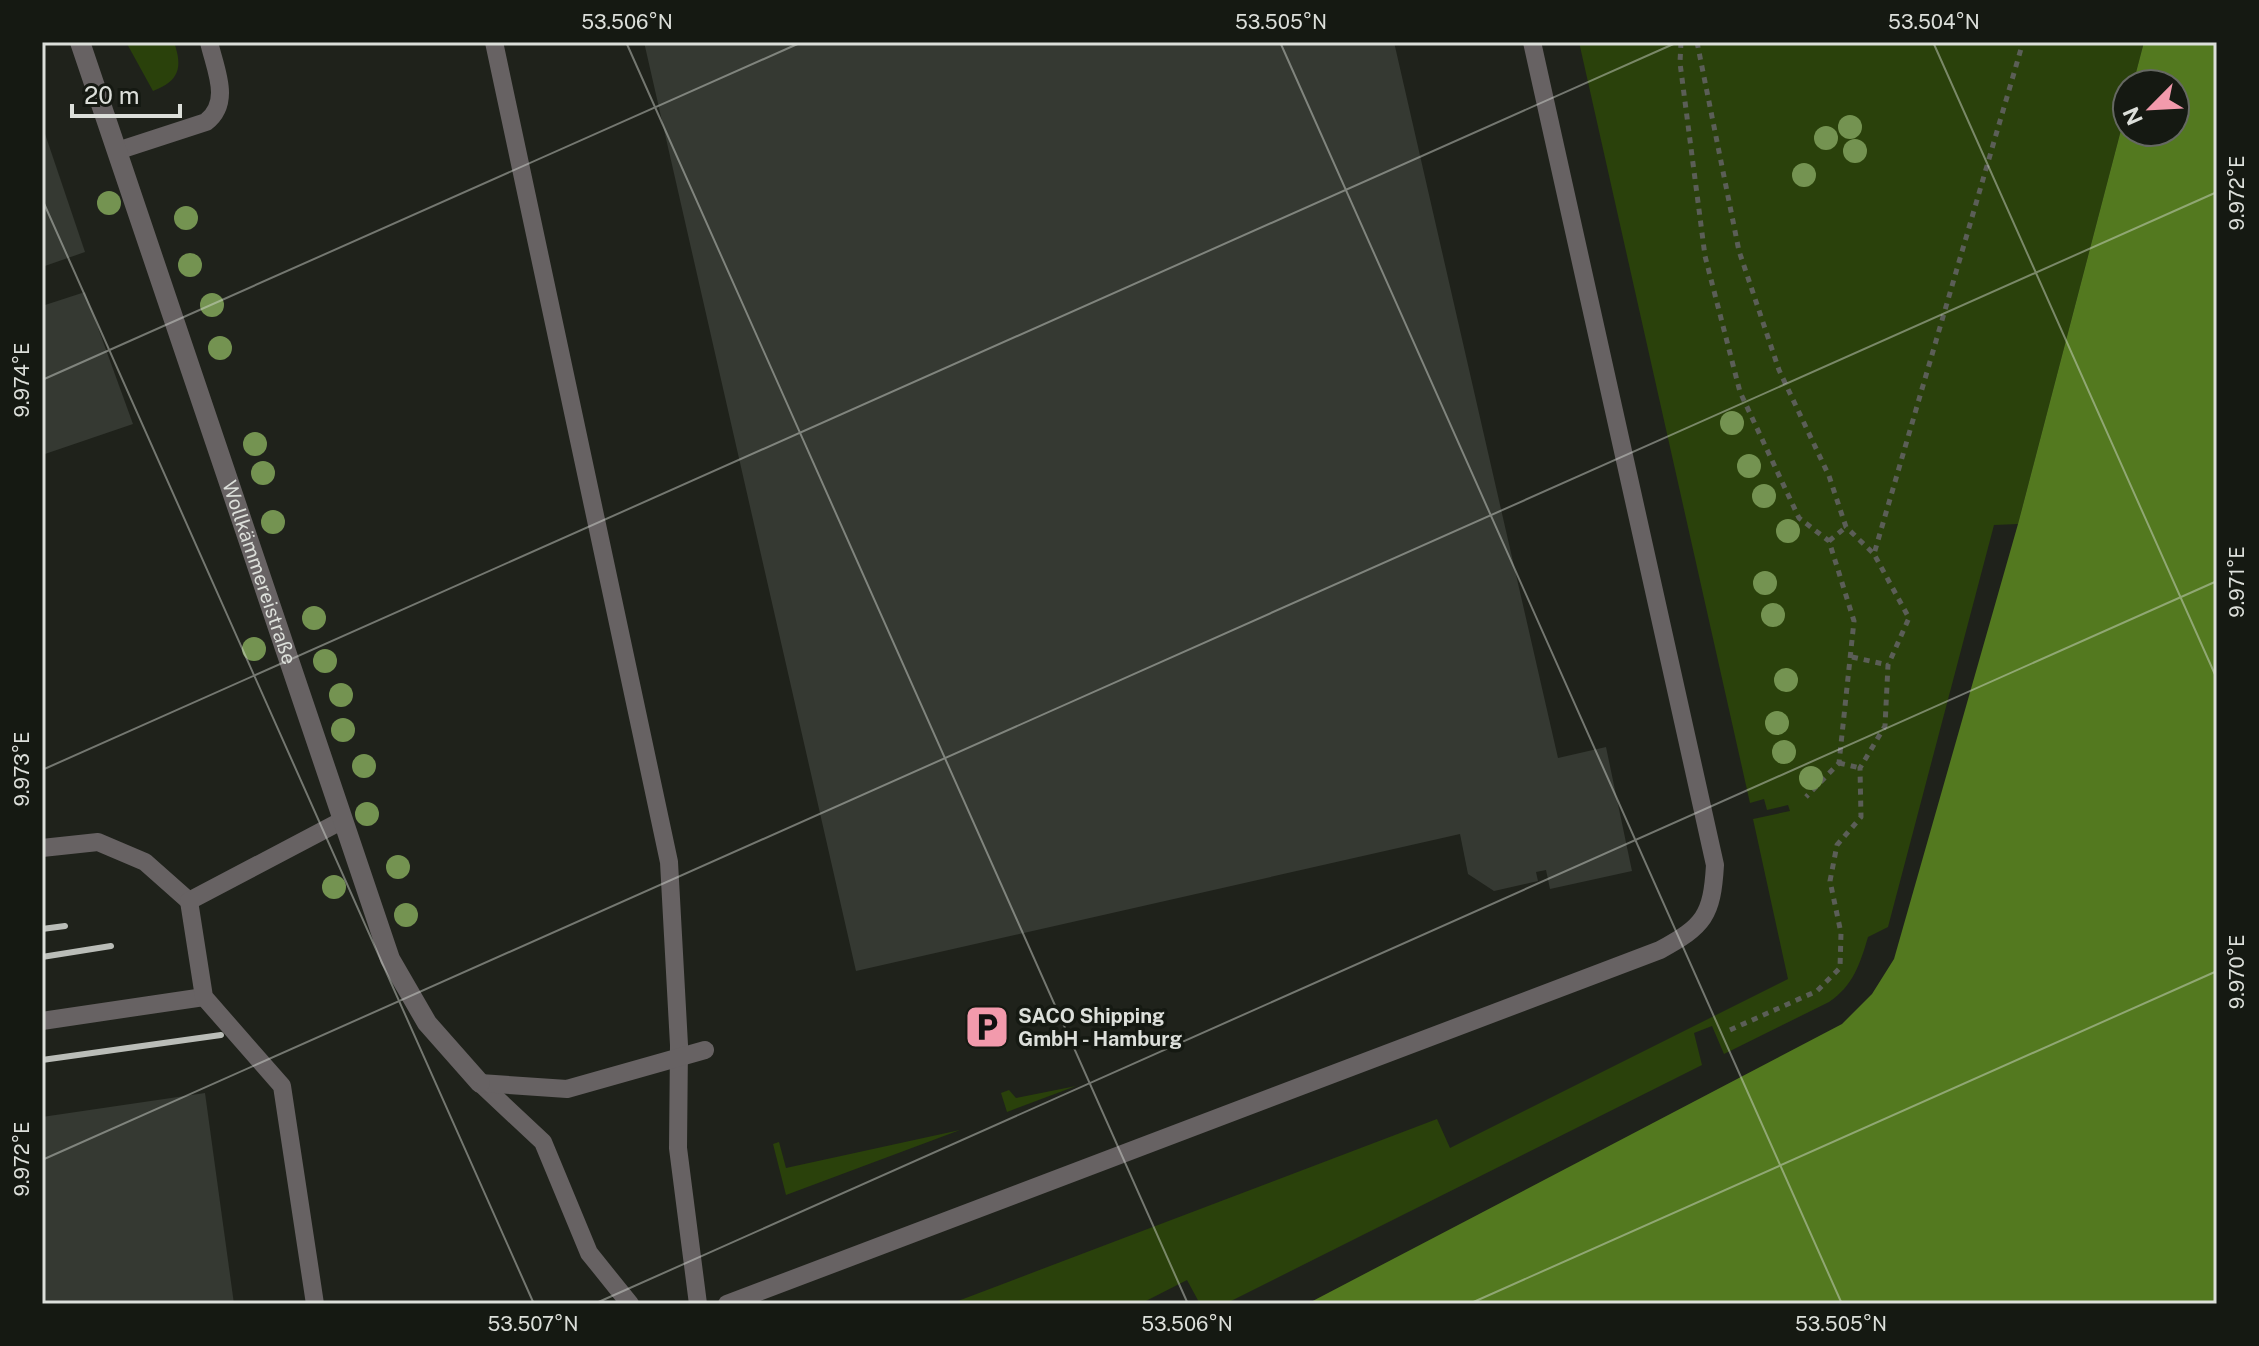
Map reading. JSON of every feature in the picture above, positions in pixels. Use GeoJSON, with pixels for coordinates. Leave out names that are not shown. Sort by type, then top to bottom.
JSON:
{"type":"FeatureCollection","features":[{"type":"Feature","properties":{"kind":"street","name":"Wollkämmereistraße"},"geometry":{"type":"LineString","coordinates":[[80,42],[390,959],[427,1023],[480,1083]]}},
{"type":"Feature","properties":{"kind":"lane"},"geometry":{"type":"LineString","coordinates":[[117,151],[206,122],[216,114],[221,100],[209,42]]}},
{"type":"Feature","properties":{"kind":"lane"},"geometry":{"type":"LineString","coordinates":[[494,42],[669,862],[679,1058],[678,1148],[698,1304]]}},
{"type":"Feature","properties":{"kind":"lane"},"geometry":{"type":"LineString","coordinates":[[727,1304],[1660,950],[1694,931],[1713,899],[1715,865],[1532,42]]}},
{"type":"Feature","properties":{"kind":"lane"},"geometry":{"type":"LineString","coordinates":[[189,901],[343,820]]}},
{"type":"Feature","properties":{"kind":"lane"},"geometry":{"type":"LineString","coordinates":[[42,848],[98,842],[145,862],[189,901],[204,997],[282,1086],[315,1304]]}},
{"type":"Feature","properties":{"kind":"lane"},"geometry":{"type":"LineString","coordinates":[[42,1021],[204,997]]}},
{"type":"Feature","properties":{"kind":"lane"},"geometry":{"type":"LineString","coordinates":[[480,1083],[567,1089],[705,1050]]}},
{"type":"Feature","properties":{"kind":"lane"},"geometry":{"type":"LineString","coordinates":[[480,1083],[543,1142],[589,1253],[630,1304]]}},
{"type":"Feature","properties":{"kind":"path"},"geometry":{"type":"LineString","coordinates":[[1681,42],[1680,63],[1705,256],[1740,392],[1799,518],[1829,541],[1854,621],[1839,763],[1806,797]]}},
{"type":"Feature","properties":{"kind":"path"},"geometry":{"type":"LineString","coordinates":[[1697,42],[1739,251],[1779,370],[1829,476],[1846,527],[1874,554],[1909,618],[1888,665],[1885,726],[1860,768],[1861,817],[1837,845],[1830,881],[1841,933],[1840,968],[1817,991],[1730,1030]]}},
{"type":"Feature","properties":{"kind":"path"},"geometry":{"type":"LineString","coordinates":[[1874,554],[2023,42]]}},
{"type":"Feature","properties":{"kind":"path"},"geometry":{"type":"LineString","coordinates":[[1829,541],[1846,527]]}},
{"type":"Feature","properties":{"kind":"path"},"geometry":{"type":"LineString","coordinates":[[1852,657],[1888,665]]}},
{"type":"Feature","properties":{"kind":"path"},"geometry":{"type":"LineString","coordinates":[[1839,763],[1860,768]]}},
{"type":"Feature","properties":{"kind":"shaded area"},"geometry":{"type":"Polygon","coordinates":[[[126,42],[174,42],[178,66],[169,83],[153,91],[126,42]]]}},
{"type":"Feature","properties":{"kind":"shaded area"},"geometry":{"type":"Polygon","coordinates":[[[1579,42],[2144,42],[2137,68],[2111,68],[2111,148],[2116,148],[2018,524],[1994,525],[1888,927],[1868,937],[1858,965],[1844,989],[1829,1002],[1724,1054],[1712,1026],[1694,1033],[1702,1065],[1225,1304],[1200,1304],[1187,1280],[1140,1304],[950,1304],[1437,1119],[1450,1148],[1788,979],[1753,819],[1790,811],[1788,805],[1767,810],[1764,799],[1750,803],[1579,42]]]}},
{"type":"Feature","properties":{"kind":"shaded area"},"geometry":{"type":"Polygon","coordinates":[[[2144,42],[2217,42],[2217,1304],[1307,1304],[1842,1024],[1872,994],[1894,959],[2018,524],[2116,148],[2191,148],[2191,68],[2137,68],[2144,42]]]}},
{"type":"Feature","properties":{"kind":"shaded area"},"geometry":{"type":"Polygon","coordinates":[[[1076,1086],[1007,1112],[1001,1093],[1009,1090],[1016,1098],[1076,1086]]]}},
{"type":"Feature","properties":{"kind":"shaded area"},"geometry":{"type":"Polygon","coordinates":[[[960,1130],[786,1195],[773,1144],[779,1142],[786,1168],[960,1130]]]}},
{"type":"Feature","properties":{"kind":"building"},"geometry":{"type":"Polygon","coordinates":[[[644,42],[1394,42],[1558,758],[1606,747],[1632,871],[1550,889],[1546,870],[1536,872],[1538,881],[1494,891],[1468,874],[1460,834],[856,971],[644,42]]]}},
{"type":"Feature","properties":{"kind":"building"},"geometry":{"type":"Polygon","coordinates":[[[42,125],[85,252],[42,267],[42,125]]]}},
{"type":"Feature","properties":{"kind":"building"},"geometry":{"type":"Polygon","coordinates":[[[85,292],[133,424],[42,455],[42,306],[85,292]]]}},
{"type":"Feature","properties":{"kind":"building"},"geometry":{"type":"Polygon","coordinates":[[[205,1093],[234,1304],[42,1304],[42,1117],[205,1093]]]}},
{"type":"Feature","properties":{"kind":"railway"},"geometry":{"type":"LineString","coordinates":[[42,929],[65,926]]}},
{"type":"Feature","properties":{"kind":"railway"},"geometry":{"type":"LineString","coordinates":[[42,957],[111,946]]}},
{"type":"Feature","properties":{"kind":"railway"},"geometry":{"type":"LineString","coordinates":[[42,1060],[221,1035]]}},
{"type":"Feature","properties":{"kind":"place","name":"SACO Shipping GmbH - Hamburg"},"geometry":{"type":"Point","coordinates":[987,1027]}}]}
